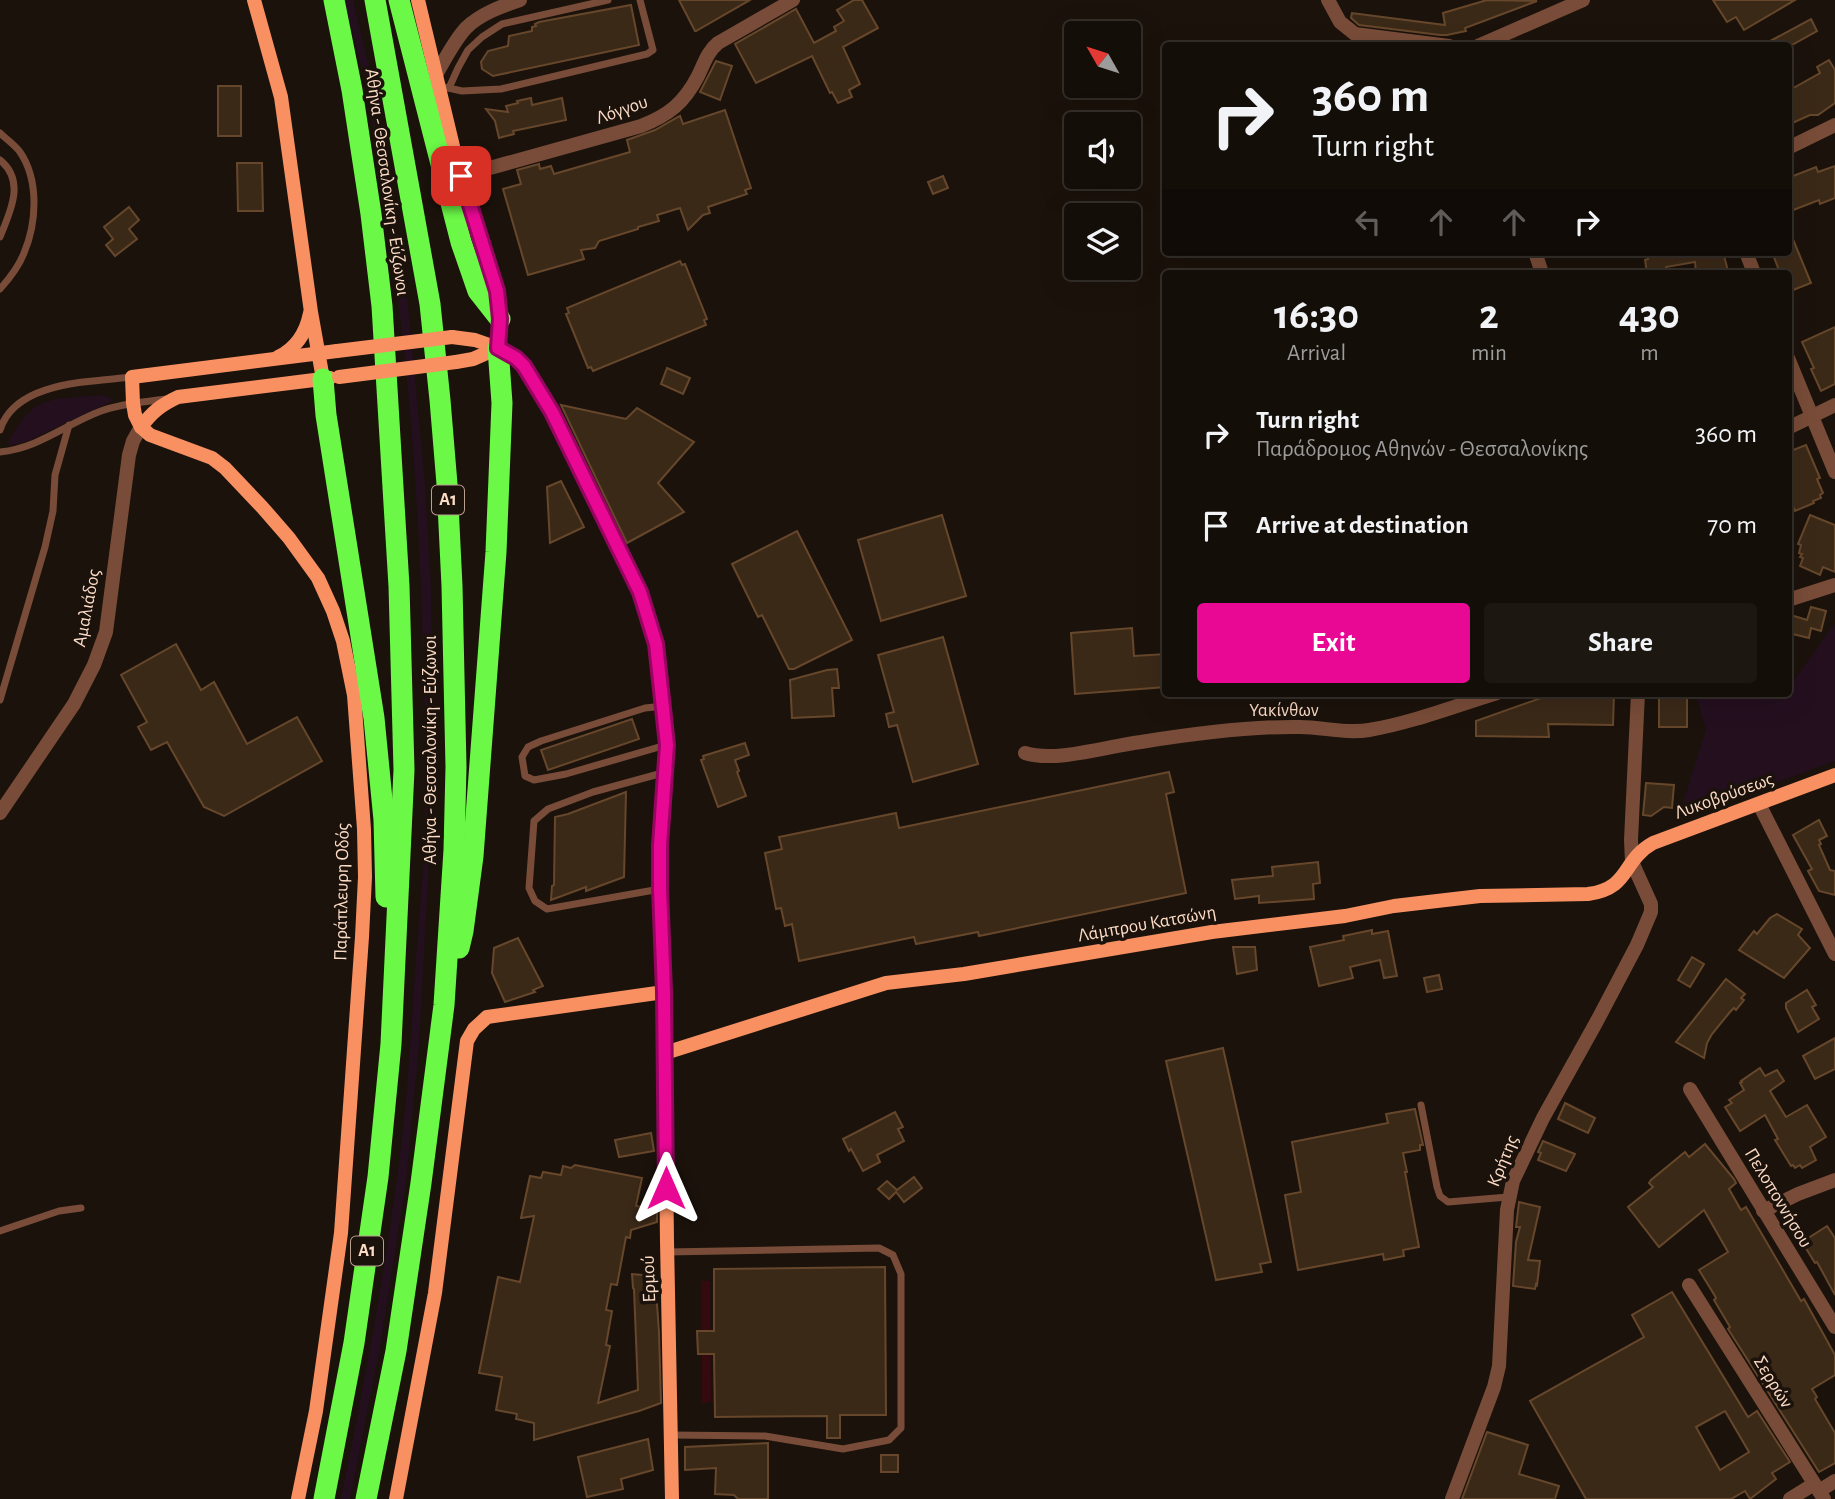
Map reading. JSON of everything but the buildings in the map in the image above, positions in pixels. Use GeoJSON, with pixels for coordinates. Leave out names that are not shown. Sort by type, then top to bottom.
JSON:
{"type":"FeatureCollection","features":[{"type":"Feature","properties":{"kind":"highway","name":"Αθήνα - Θεσσαλονίκη - Εύζωνοι"},"geometry":{"type":"LineString","coordinates":[[324,1499],[354,1343],[378,1177],[391,1044],[404,770],[399,586],[382,306],[352,90],[334,0]]}},
{"type":"Feature","properties":{"kind":"highway","name":"Αθήνα - Θεσσαλονίκη - Εύζωνοι"},"geometry":{"type":"LineString","coordinates":[[366,1499],[396,1351],[444,1004],[454,850],[456,767],[453,600],[447,484],[430,304],[375,0]]}},
{"type":"Feature","properties":{"kind":"highway"},"geometry":{"type":"LineString","coordinates":[[399,0],[461,243],[478,291],[500,319]]}},
{"type":"Feature","properties":{"kind":"highway"},"geometry":{"type":"LineString","coordinates":[[444,1004],[463,931],[473,856],[496,552],[502,403],[498,348]]}},
{"type":"Feature","properties":{"kind":"highway"},"geometry":{"type":"LineString","coordinates":[[331,378],[326,415],[374,718],[384,820],[393,1001]]}},
{"type":"Feature","properties":{"kind":"street"},"geometry":{"type":"LineString","coordinates":[[254,0],[281,97],[318,354],[331,378]]}},
{"type":"Feature","properties":{"kind":"street"},"geometry":{"type":"LineString","coordinates":[[418,0],[441,83],[461,176],[497,291],[500,319],[498,348]]}},
{"type":"Feature","properties":{"kind":"street"},"geometry":{"type":"LineString","coordinates":[[441,83],[467,28],[500,7],[520,0]]}},
{"type":"Feature","properties":{"kind":"street","name":"Λόγγου"},"geometry":{"type":"LineString","coordinates":[[461,176],[659,119],[687,95],[711,49],[793,0]]}},
{"type":"Feature","properties":{"kind":"street"},"geometry":{"type":"LineString","coordinates":[[1328,0],[1340,22],[1355,34],[1418,42]]}},
{"type":"Feature","properties":{"kind":"street"},"geometry":{"type":"LineString","coordinates":[[1487,42],[1583,0]]}},
{"type":"Feature","properties":{"kind":"street"},"geometry":{"type":"LineString","coordinates":[[1792,146],[1835,125]]}},
{"type":"Feature","properties":{"kind":"street"},"geometry":{"type":"LineString","coordinates":[[272,359],[288,352],[299,341],[311,312]]}},
{"type":"Feature","properties":{"kind":"street"},"geometry":{"type":"LineString","coordinates":[[452,337],[475,340],[498,348],[473,359],[456,362],[178,397],[161,405],[141,427],[135,415],[132,377],[452,337]]}},
{"type":"Feature","properties":{"kind":"street","name":"Ερμού"},"geometry":{"type":"LineString","coordinates":[[498,348],[524,366],[552,412],[640,592],[656,644],[667,745],[660,845],[660,889],[672,1499]]}},
{"type":"Feature","properties":{"kind":"street"},"geometry":{"type":"LineString","coordinates":[[1792,368],[1835,472]]}},
{"type":"Feature","properties":{"kind":"street"},"geometry":{"type":"LineString","coordinates":[[1792,426],[1835,405]]}},
{"type":"Feature","properties":{"kind":"street","name":"Αμαλιάδος"},"geometry":{"type":"LineString","coordinates":[[0,813],[74,704],[94,666],[106,632],[129,455],[141,427]]}},
{"type":"Feature","properties":{"kind":"street","name":"Παράπλευρη Οδός"},"geometry":{"type":"LineString","coordinates":[[141,427],[163,441],[212,458],[225,468],[289,538],[318,578],[333,611],[343,641],[354,695],[364,830],[365,877],[361,950],[341,1233],[316,1410],[298,1499]]}},
{"type":"Feature","properties":{"kind":"street"},"geometry":{"type":"LineString","coordinates":[[1792,599],[1835,585]]}},
{"type":"Feature","properties":{"kind":"street","name":"Υακίνθων"},"geometry":{"type":"LineString","coordinates":[[1025,753],[1035,756],[1059,755],[1142,741],[1250,729],[1302,727],[1365,731],[1484,697]]}},
{"type":"Feature","properties":{"kind":"street"},"geometry":{"type":"LineString","coordinates":[[1632,862],[1638,697]]}},
{"type":"Feature","properties":{"kind":"street","name":"Λυκοβρύσεως"},"geometry":{"type":"LineString","coordinates":[[1632,862],[1641,849],[1653,843],[1835,775]]}},
{"type":"Feature","properties":{"kind":"street"},"geometry":{"type":"LineString","coordinates":[[1759,804],[1835,954]]}},
{"type":"Feature","properties":{"kind":"street","name":"Λάμπρου Κατσώνη"},"geometry":{"type":"LineString","coordinates":[[665,1053],[886,983],[964,974],[1212,932],[1345,916],[1394,906],[1480,896],[1596,893],[1616,885],[1632,862]]}},
{"type":"Feature","properties":{"kind":"street","name":"Κρήτης"},"geometry":{"type":"LineString","coordinates":[[1452,1499],[1494,1387],[1499,1366],[1504,1239],[1508,1197],[1513,1181],[1543,1118],[1637,945],[1651,912],[1651,904],[1632,862]]}},
{"type":"Feature","properties":{"kind":"street"},"geometry":{"type":"LineString","coordinates":[[396,1499],[435,1293],[467,1041],[474,1029],[487,1017],[664,992]]}},
{"type":"Feature","properties":{"kind":"street","name":"Πελοποννήσου"},"geometry":{"type":"LineString","coordinates":[[1690,1089],[1835,1327]]}},
{"type":"Feature","properties":{"kind":"street"},"geometry":{"type":"LineString","coordinates":[[1763,1211],[1835,1180]]}},
{"type":"Feature","properties":{"kind":"street","name":"Σερρών"},"geometry":{"type":"LineString","coordinates":[[1689,1285],[1819,1491]]}},
{"type":"Feature","properties":{"kind":"street"},"geometry":{"type":"LineString","coordinates":[[1790,1499],[1819,1491],[1835,1480]]}},
{"type":"Feature","properties":{"kind":"lane"},"geometry":{"type":"LineString","coordinates":[[441,83],[458,68],[468,50],[502,24],[608,0]]}},
{"type":"Feature","properties":{"kind":"lane"},"geometry":{"type":"LineString","coordinates":[[441,83],[462,90],[500,89],[648,54],[653,50],[640,0]]}},
{"type":"Feature","properties":{"kind":"lane"},"geometry":{"type":"LineString","coordinates":[[0,133],[19,150],[29,170],[34,196],[32,225],[24,253],[0,289]]}},
{"type":"Feature","properties":{"kind":"lane"},"geometry":{"type":"LineString","coordinates":[[0,160],[7,166],[14,181],[14,198],[0,237]]}},
{"type":"Feature","properties":{"kind":"lane"},"geometry":{"type":"LineString","coordinates":[[0,430],[7,416],[29,396],[58,386],[132,377]]}},
{"type":"Feature","properties":{"kind":"lane"},"geometry":{"type":"LineString","coordinates":[[0,452],[23,448],[102,411],[133,403],[178,397]]}},
{"type":"Feature","properties":{"kind":"lane"},"geometry":{"type":"LineString","coordinates":[[0,700],[45,547],[55,475],[69,425]]}},
{"type":"Feature","properties":{"kind":"lane"},"geometry":{"type":"LineString","coordinates":[[0,674],[11,666]]}},
{"type":"Feature","properties":{"kind":"lane"},"geometry":{"type":"LineString","coordinates":[[664,706],[645,708],[541,741],[528,747],[522,757],[525,776],[534,779],[566,774],[667,745]]}},
{"type":"Feature","properties":{"kind":"lane"},"geometry":{"type":"LineString","coordinates":[[660,889],[547,909],[535,901],[528,888],[534,821],[548,809],[593,792],[666,772]]}},
{"type":"Feature","properties":{"kind":"lane"},"geometry":{"type":"LineString","coordinates":[[1421,1105],[1440,1196],[1448,1202],[1508,1197]]}},
{"type":"Feature","properties":{"kind":"lane"},"geometry":{"type":"LineString","coordinates":[[0,1231],[58,1211],[81,1208]]}},
{"type":"Feature","properties":{"kind":"lane"},"geometry":{"type":"LineString","coordinates":[[667,1252],[880,1248],[893,1255],[901,1274],[901,1428],[889,1440],[843,1450],[765,1436],[672,1435]]}},
{"type":"Feature","properties":{"kind":"shaded area"},"geometry":{"type":"Polygon","coordinates":[[[344,0],[353,0],[372,81],[408,305],[425,484],[431,587],[434,767],[419,1045],[406,1182],[380,1347],[350,1499],[341,1499],[378,1303],[403,1129],[423,865],[425,766],[420,557],[411,422],[397,288],[366,88],[344,0]]]}},
{"type":"Feature","properties":{"kind":"shaded area"},"geometry":{"type":"Polygon","coordinates":[[[104,395],[114,400],[28,441],[7,446],[25,416],[35,408],[57,399],[104,395]]]}},
{"type":"Feature","properties":{"kind":"shaded area"},"geometry":{"type":"Polygon","coordinates":[[[1835,623],[1835,761],[1678,818],[1706,730],[1696,697],[1792,697],[1792,683],[1835,623]]]}},
{"type":"Feature","properties":{"kind":"shaded area"},"geometry":{"type":"Polygon","coordinates":[[[701,1281],[710,1281],[711,1402],[702,1403],[701,1281]]]}},
{"type":"Feature","properties":{"kind":"route"},"geometry":{"type":"LineString","coordinates":[[461,176],[497,291],[500,319],[498,348],[508,352],[524,366],[552,412],[640,592],[656,644],[667,745],[660,845],[666,1188]]}}]}
